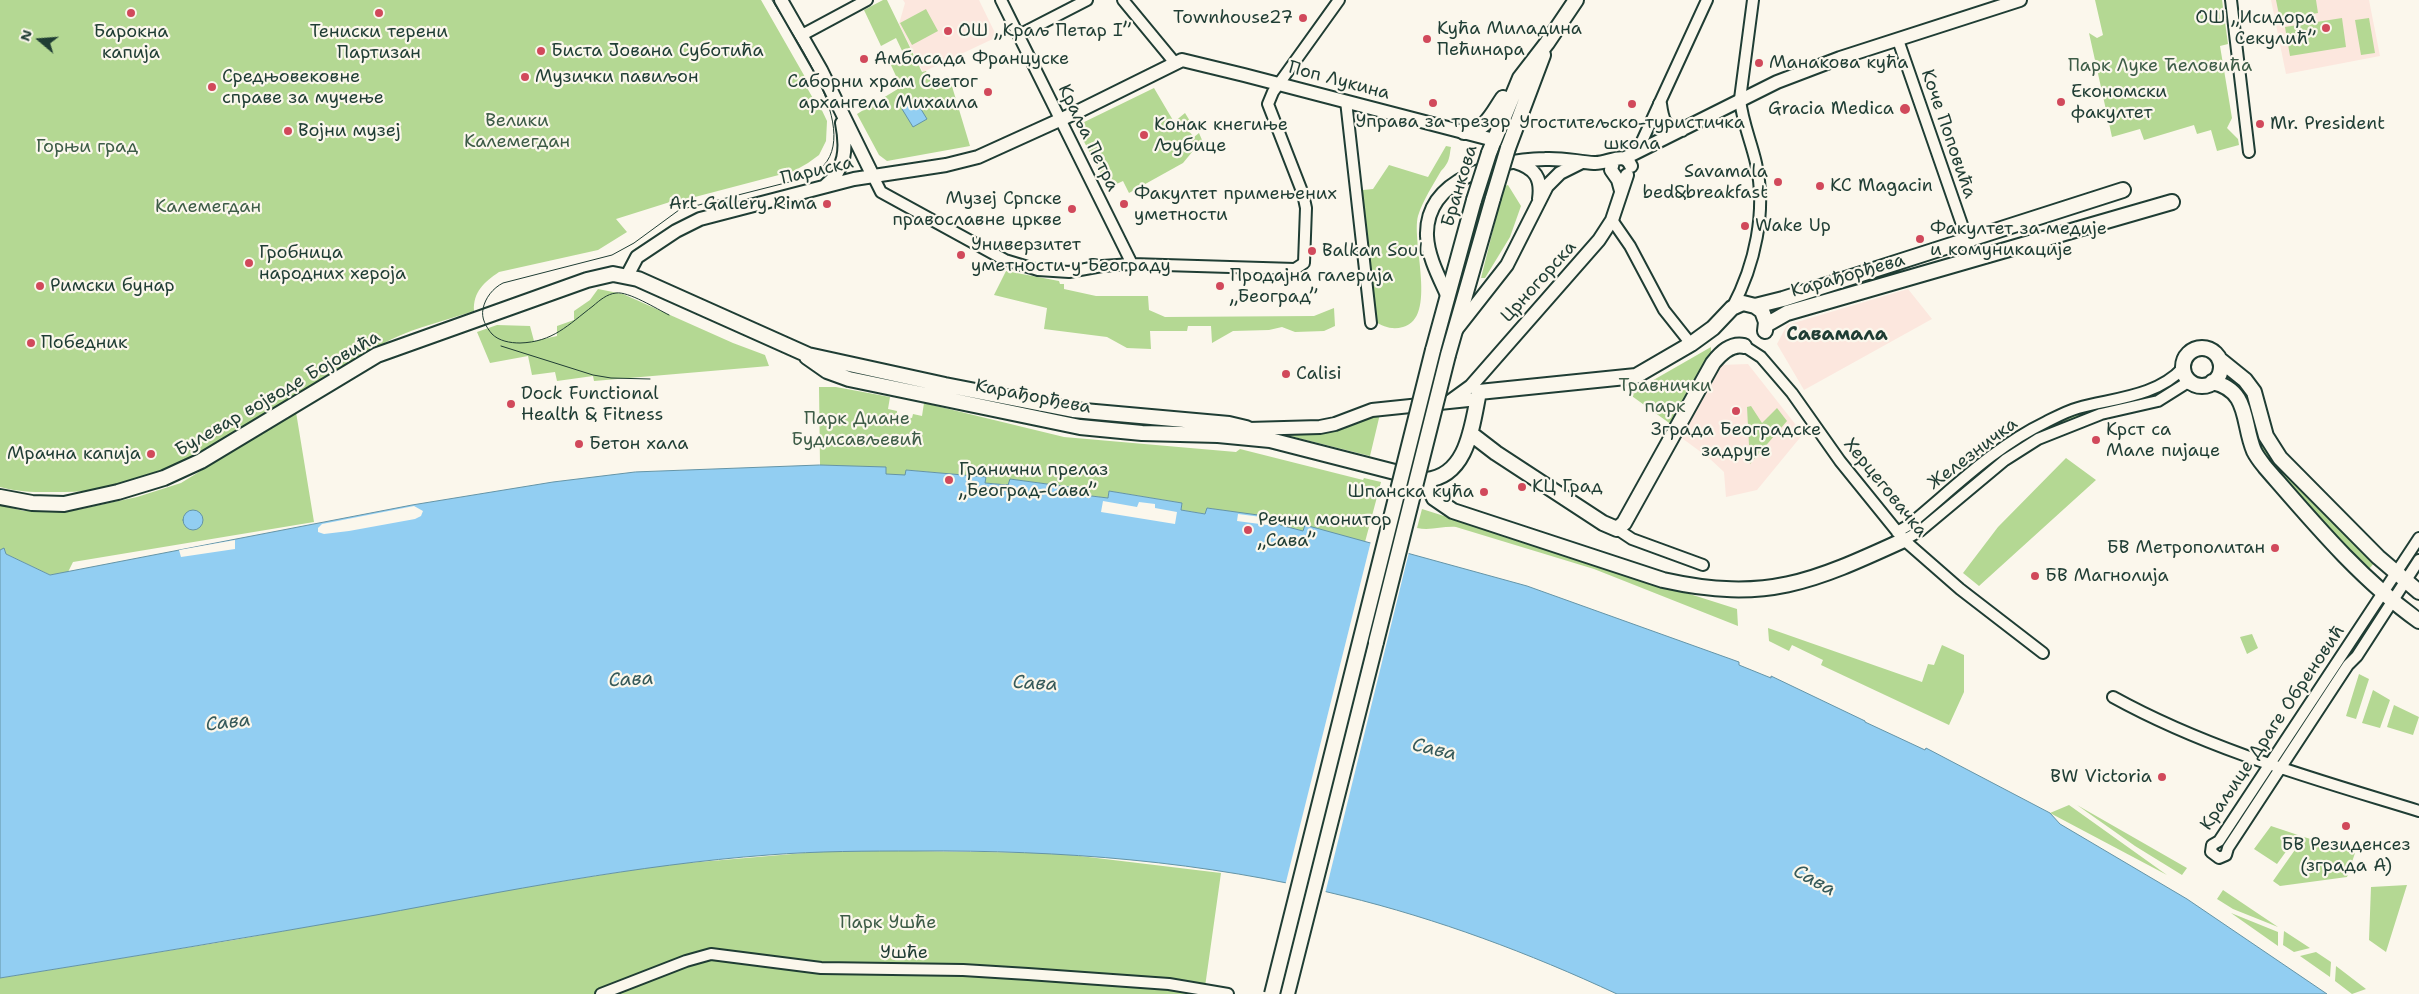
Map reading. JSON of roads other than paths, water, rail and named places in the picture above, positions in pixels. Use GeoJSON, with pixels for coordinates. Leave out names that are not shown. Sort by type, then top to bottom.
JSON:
{"type":"FeatureCollection","features":[{"type":"Feature","properties":{"kind":"main road","name":"Бранкова"},"geometry":{"type":"LineString","coordinates":[[1272,994],[1433,350],[1474,200],[1491,147],[1520,78],[1547,44],[1576,0]]}},
{"type":"Feature","properties":{"kind":"main road","name":"Бранкова"},"geometry":{"type":"LineString","coordinates":[[1287,994],[1454,333],[1508,148],[1547,44]]}},
{"type":"Feature","properties":{"kind":"main road"},"geometry":{"type":"LineString","coordinates":[[1464,132],[1472,132],[1484,125],[1507,92],[1520,78]]}},
{"type":"Feature","properties":{"kind":"main road","name":"Карађорђева"},"geometry":{"type":"LineString","coordinates":[[1479,395],[1636,376],[1691,344],[1713,328],[1729,312],[1743,303],[1756,306],[1783,299],[2124,190]]}},
{"type":"Feature","properties":{"kind":"main road","name":"Карађорђева"},"geometry":{"type":"LineString","coordinates":[[1756,306],[1764,316],[1766,328],[1787,313],[2172,202]]}},
{"type":"Feature","properties":{"kind":"main road","name":"Булевар војводе Бојовића"},"geometry":{"type":"LineString","coordinates":[[0,496],[32,503],[64,504],[118,492],[164,478],[208,457],[377,355],[601,276],[627,276]]}},
{"type":"Feature","properties":{"kind":"main road","name":"Карађорђева"},"geometry":{"type":"LineString","coordinates":[[627,276],[798,351],[827,370],[849,379],[1080,427],[1142,433],[1226,436],[1270,440],[1426,480]]}},
{"type":"Feature","properties":{"kind":"main road"},"geometry":{"type":"LineString","coordinates":[[1470,433],[1496,453],[1603,523],[1617,529],[1624,523],[1713,364],[1722,353],[1741,345]]}},
{"type":"Feature","properties":{"kind":"main road"},"geometry":{"type":"LineString","coordinates":[[2219,359],[2220,373],[2212,382],[2204,386],[2192,383],[2185,375],[2183,368],[2187,355],[2200,348],[2212,351],[2244,380],[2254,392],[2266,436],[2279,456],[2401,577],[2419,592]]}},
{"type":"Feature","properties":{"kind":"main road","name":"Карађорђева"},"geometry":{"type":"LineString","coordinates":[[798,351],[945,385],[1073,410],[1127,417],[1206,421],[1248,429],[1270,440]]}},
{"type":"Feature","properties":{"kind":"main road"},"geometry":{"type":"LineString","coordinates":[[2212,382],[2228,388],[2240,402],[2254,450],[2265,467],[2365,576],[2419,621]]}},
{"type":"Feature","properties":{"kind":"main road"},"geometry":{"type":"LineString","coordinates":[[1479,395],[1470,433],[1461,456],[1452,470],[1438,477],[1426,480],[1434,498],[1453,511],[1663,580],[1694,587],[1741,590],[1786,586],[1813,580],[1846,567],[1900,536]]}},
{"type":"Feature","properties":{"kind":"street"},"geometry":{"type":"LineString","coordinates":[[802,35],[867,0]]}},
{"type":"Feature","properties":{"kind":"street","name":"Краља Петра"},"geometry":{"type":"LineString","coordinates":[[1001,0],[1132,264]]}},
{"type":"Feature","properties":{"kind":"street"},"geometry":{"type":"LineString","coordinates":[[1018,35],[1086,0]]}},
{"type":"Feature","properties":{"kind":"street"},"geometry":{"type":"LineString","coordinates":[[1124,0],[1175,62],[1061,120],[978,156],[939,166],[873,176],[881,192],[1006,260],[1038,270],[1069,272],[1102,266],[1132,264],[1290,270],[1302,266],[1306,215],[1304,201],[1268,104],[1279,84],[1339,0]]}},
{"type":"Feature","properties":{"kind":"street"},"geometry":{"type":"LineString","coordinates":[[1637,152],[1707,0]]}},
{"type":"Feature","properties":{"kind":"street"},"geometry":{"type":"LineString","coordinates":[[1729,312],[1748,274],[1756,239],[1759,208],[1756,163],[1741,111],[1740,100],[1753,0]]}},
{"type":"Feature","properties":{"kind":"street"},"geometry":{"type":"LineString","coordinates":[[1448,297],[1431,259],[1427,227],[1431,209],[1441,195],[1453,184],[1468,176],[1515,162],[1547,159],[1617,167],[1637,152],[1777,82],[1821,65],[2020,0]]}},
{"type":"Feature","properties":{"kind":"street"},"geometry":{"type":"LineString","coordinates":[[2231,0],[2249,152]]}},
{"type":"Feature","properties":{"kind":"street","name":"Париска"},"geometry":{"type":"LineString","coordinates":[[627,276],[637,257],[676,231],[700,219],[824,186],[873,176],[839,106],[783,1]]}},
{"type":"Feature","properties":{"kind":"street","name":"Коче Поповића"},"geometry":{"type":"LineString","coordinates":[[1898,40],[1967,239]]}},
{"type":"Feature","properties":{"kind":"street","name":"Поп Лукина"},"geometry":{"type":"LineString","coordinates":[[1175,62],[1185,60],[1464,132],[1491,147]]}},
{"type":"Feature","properties":{"kind":"street"},"geometry":{"type":"LineString","coordinates":[[1346,101],[1371,322]]}},
{"type":"Feature","properties":{"kind":"street"},"geometry":{"type":"LineString","coordinates":[[1660,104],[1664,124],[1669,128],[1682,130]]}},
{"type":"Feature","properties":{"kind":"street"},"geometry":{"type":"LineString","coordinates":[[824,186],[835,178],[846,152],[839,106]]}},
{"type":"Feature","properties":{"kind":"street"},"geometry":{"type":"LineString","coordinates":[[1515,162],[1532,169],[1536,174],[1540,185],[1538,201]]}},
{"type":"Feature","properties":{"kind":"street"},"geometry":{"type":"LineString","coordinates":[[1454,333],[1507,265],[1538,201],[1548,186],[1560,172],[1582,163]]}},
{"type":"Feature","properties":{"kind":"street","name":"Црногорска"},"geometry":{"type":"LineString","coordinates":[[1449,402],[1471,386],[1593,248],[1612,220],[1621,191],[1617,167]]}},
{"type":"Feature","properties":{"kind":"street"},"geometry":{"type":"LineString","coordinates":[[1612,220],[1630,246],[1664,310],[1691,344]]}},
{"type":"Feature","properties":{"kind":"street","name":"Херцеговачка"},"geometry":{"type":"LineString","coordinates":[[1741,345],[1761,357],[1792,393],[1840,461],[1900,536],[1960,590],[2042,653]]}},
{"type":"Feature","properties":{"kind":"street","name":"Црногорска"},"geometry":{"type":"LineString","coordinates":[[1479,395],[1488,367]]}},
{"type":"Feature","properties":{"kind":"street","name":"Железничка"},"geometry":{"type":"LineString","coordinates":[[1900,536],[1909,525],[1999,450],[2021,435],[2075,409],[2150,391],[2170,379],[2183,368]]}},
{"type":"Feature","properties":{"kind":"street","name":"Железничка"},"geometry":{"type":"LineString","coordinates":[[1900,536],[1920,531],[2004,460],[2038,439],[2101,414],[2158,401],[2185,384],[2192,383]]}},
{"type":"Feature","properties":{"kind":"street","name":"Карађорђева"},"geometry":{"type":"LineString","coordinates":[[1248,429],[1320,427],[1335,424],[1372,410],[1449,402],[1479,395]]}},
{"type":"Feature","properties":{"kind":"street"},"geometry":{"type":"LineString","coordinates":[[1617,529],[1632,539],[1703,566]]}},
{"type":"Feature","properties":{"kind":"street","name":"Краљице Драге Обреновић"},"geometry":{"type":"LineString","coordinates":[[2276,766],[2219,841],[2212,845],[2212,852],[2215,856],[2219,858],[2226,855],[2228,848],[2276,766],[2401,577],[2419,538]]}},
{"type":"Feature","properties":{"kind":"street","name":"Краљице Драге Обреновић"},"geometry":{"type":"LineString","coordinates":[[2401,577],[2419,560]]}},
{"type":"Feature","properties":{"kind":"street"},"geometry":{"type":"LineString","coordinates":[[2113,698],[2168,726],[2276,766],[2419,812]]}},
{"type":"Feature","properties":{"kind":"street","name":"Ушће"},"geometry":{"type":"LineString","coordinates":[[601,994],[686,961],[711,954],[821,968],[1028,974],[1169,984],[1228,994]]}},
{"type":"Feature","properties":{"kind":"water"},"geometry":{"type":"Polygon","coordinates":[[[916,101],[927,119],[913,127],[902,109],[916,101]]]}},
{"type":"Feature","properties":{"kind":"water","name":"Сава"},"geometry":{"type":"Polygon","coordinates":[[[820,465],[886,467],[886,474],[905,475],[906,470],[986,477],[985,483],[1008,485],[1010,479],[1084,489],[1083,495],[1108,498],[1109,491],[1182,503],[1181,510],[1205,514],[1207,508],[1280,518],[1280,525],[1303,531],[1305,525],[1527,586],[1739,662],[1739,665],[1771,678],[1771,676],[1925,750],[1926,748],[2050,813],[2060,824],[2187,899],[2327,994],[1617,994],[1517,951],[1448,926],[1379,905],[1292,884],[1186,866],[1132,860],[971,851],[805,853],[719,859],[669,865],[571,880],[376,915],[0,978],[0,550],[4,548],[6,554],[50,575],[412,505],[553,482],[635,472],[820,465]]]}},
{"type":"Feature","properties":{"kind":"water"},"geometry":{"type":"Polygon","coordinates":[[[193,510],[200,513],[203,520],[200,527],[193,530],[186,527],[183,520],[186,513],[193,510]]]}},
{"type":"Feature","properties":{"kind":"tram line"},"geometry":{"type":"LineString","coordinates":[[669,315],[628,295],[616,293],[607,296],[568,326],[551,336],[532,342],[520,343],[512,343],[498,338],[490,331],[483,319],[486,301],[490,294],[503,283],[612,255],[634,243],[679,210],[801,179],[823,166],[833,146],[833,122],[825,95],[797,41],[772,0]]}},
{"type":"Feature","properties":{"kind":"tram line"},"geometry":{"type":"LineString","coordinates":[[501,346],[593,375],[611,378],[650,379]]}},
{"type":"Feature","properties":{"kind":"place","name":"Барокна капија"},"geometry":{"type":"Point","coordinates":[131,13]}},
{"type":"Feature","properties":{"kind":"place","name":"Тениски терени Партизан"},"geometry":{"type":"Point","coordinates":[379,13]}},
{"type":"Feature","properties":{"kind":"place","name":"Townhouse27"},"geometry":{"type":"Point","coordinates":[1303,18]}},
{"type":"Feature","properties":{"kind":"place","name":"ОШ „Исидора Секулић”"},"geometry":{"type":"Point","coordinates":[2326,28]}},
{"type":"Feature","properties":{"kind":"place","name":"ОШ „Краљ Петар I”"},"geometry":{"type":"Point","coordinates":[948,31]}},
{"type":"Feature","properties":{"kind":"place","name":"Кућа Миладина Пећинара"},"geometry":{"type":"Point","coordinates":[1427,39]}},
{"type":"Feature","properties":{"kind":"place","name":"Биста Јована Суботића"},"geometry":{"type":"Point","coordinates":[541,51]}},
{"type":"Feature","properties":{"kind":"place","name":"Амбасада Француске"},"geometry":{"type":"Point","coordinates":[864,59]}},
{"type":"Feature","properties":{"kind":"place","name":"Манакова кућа"},"geometry":{"type":"Point","coordinates":[1759,63]}},
{"type":"Feature","properties":{"kind":"place","name":"Музички павиљон"},"geometry":{"type":"Point","coordinates":[525,77]}},
{"type":"Feature","properties":{"kind":"place","name":"Средњовековне справе за мучење"},"geometry":{"type":"Point","coordinates":[212,87]}},
{"type":"Feature","properties":{"kind":"place","name":"Саборни храм Светог архангела Михаила"},"geometry":{"type":"Point","coordinates":[988,92]}},
{"type":"Feature","properties":{"kind":"place","name":"Економски факултет"},"geometry":{"type":"Point","coordinates":[2061,102]}},
{"type":"Feature","properties":{"kind":"place","name":"Управа за трезор"},"geometry":{"type":"Point","coordinates":[1433,103]}},
{"type":"Feature","properties":{"kind":"place","name":"Угоститељско-туристичка школа"},"geometry":{"type":"Point","coordinates":[1632,104]}},
{"type":"Feature","properties":{"kind":"place","name":"Gracia Medica"},"geometry":{"type":"Point","coordinates":[1905,109]}},
{"type":"Feature","properties":{"kind":"place","name":"Mr. President"},"geometry":{"type":"Point","coordinates":[2260,124]}},
{"type":"Feature","properties":{"kind":"place","name":"Војни музеј"},"geometry":{"type":"Point","coordinates":[288,131]}},
{"type":"Feature","properties":{"kind":"place","name":"Конак кнегиње Љубице"},"geometry":{"type":"Point","coordinates":[1144,135]}},
{"type":"Feature","properties":{"kind":"place","name":"Savamala bed&breakfast"},"geometry":{"type":"Point","coordinates":[1778,182]}},
{"type":"Feature","properties":{"kind":"place","name":"KC Magacin"},"geometry":{"type":"Point","coordinates":[1820,186]}},
{"type":"Feature","properties":{"kind":"place","name":"Art Gallery Rima"},"geometry":{"type":"Point","coordinates":[827,204]}},
{"type":"Feature","properties":{"kind":"place","name":"Факултет примењених уметности"},"geometry":{"type":"Point","coordinates":[1124,204]}},
{"type":"Feature","properties":{"kind":"place","name":"Музеј Српске православне цркве"},"geometry":{"type":"Point","coordinates":[1072,209]}},
{"type":"Feature","properties":{"kind":"place","name":"Wake Up"},"geometry":{"type":"Point","coordinates":[1745,226]}},
{"type":"Feature","properties":{"kind":"place","name":"Факултет за медије и комуникације"},"geometry":{"type":"Point","coordinates":[1920,239]}},
{"type":"Feature","properties":{"kind":"place","name":"Balkan Soul"},"geometry":{"type":"Point","coordinates":[1312,251]}},
{"type":"Feature","properties":{"kind":"place","name":"Универзитет уметности у Београду"},"geometry":{"type":"Point","coordinates":[961,255]}},
{"type":"Feature","properties":{"kind":"place","name":"Гробница народних хероја"},"geometry":{"type":"Point","coordinates":[249,263]}},
{"type":"Feature","properties":{"kind":"place","name":"Римски бунар"},"geometry":{"type":"Point","coordinates":[40,286]}},
{"type":"Feature","properties":{"kind":"place","name":"Продајна галерија „Београд”"},"geometry":{"type":"Point","coordinates":[1220,286]}},
{"type":"Feature","properties":{"kind":"place","name":"Победник"},"geometry":{"type":"Point","coordinates":[31,343]}},
{"type":"Feature","properties":{"kind":"place","name":"Calisi"},"geometry":{"type":"Point","coordinates":[1286,374]}},
{"type":"Feature","properties":{"kind":"place","name":"Dock Functional Health & Fitness"},"geometry":{"type":"Point","coordinates":[511,404]}},
{"type":"Feature","properties":{"kind":"place","name":"Зграда Београдске задруге"},"geometry":{"type":"Point","coordinates":[1736,411]}},
{"type":"Feature","properties":{"kind":"place","name":"Крст са Мале пијаце"},"geometry":{"type":"Point","coordinates":[2096,440]}},
{"type":"Feature","properties":{"kind":"place","name":"Бетон хала"},"geometry":{"type":"Point","coordinates":[579,444]}},
{"type":"Feature","properties":{"kind":"place","name":"Мрачна капија"},"geometry":{"type":"Point","coordinates":[151,454]}},
{"type":"Feature","properties":{"kind":"place","name":"Гранични прелаз „Београд-Сава”"},"geometry":{"type":"Point","coordinates":[949,480]}},
{"type":"Feature","properties":{"kind":"place","name":"КЦ Град"},"geometry":{"type":"Point","coordinates":[1522,487]}},
{"type":"Feature","properties":{"kind":"place","name":"Шпанска кућа"},"geometry":{"type":"Point","coordinates":[1484,492]}},
{"type":"Feature","properties":{"kind":"place","name":"Речни монитор „Сава”"},"geometry":{"type":"Point","coordinates":[1248,530]}},
{"type":"Feature","properties":{"kind":"place","name":"БВ Метрополитан"},"geometry":{"type":"Point","coordinates":[2275,548]}},
{"type":"Feature","properties":{"kind":"place","name":"БВ Магнолија"},"geometry":{"type":"Point","coordinates":[2035,576]}},
{"type":"Feature","properties":{"kind":"place","name":"BW Victoria"},"geometry":{"type":"Point","coordinates":[2162,777]}},
{"type":"Feature","properties":{"kind":"place","name":"БВ Резиденсез (зграда А)"},"geometry":{"type":"Point","coordinates":[2346,826]}},
{"type":"Feature","properties":{"kind":"district","name":"Савамала"},"geometry":{"type":"Point","coordinates":[1837,335]}},
{"type":"Feature","properties":{"kind":"park label","name":"Парк Луке Ћеловића"},"geometry":{"type":"Point","coordinates":[2160,66]}},
{"type":"Feature","properties":{"kind":"park label","name":"Велики Калемегдан"},"geometry":{"type":"Point","coordinates":[517,131]}},
{"type":"Feature","properties":{"kind":"park label","name":"Горњи град"},"geometry":{"type":"Point","coordinates":[87,147]}},
{"type":"Feature","properties":{"kind":"park label","name":"Калемегдан"},"geometry":{"type":"Point","coordinates":[208,207]}},
{"type":"Feature","properties":{"kind":"park label","name":"Травнички парк"},"geometry":{"type":"Point","coordinates":[1665,396]}},
{"type":"Feature","properties":{"kind":"park label","name":"Парк Диане Будисављевић"},"geometry":{"type":"Point","coordinates":[857,429]}},
{"type":"Feature","properties":{"kind":"park label","name":"Парк Ушће"},"geometry":{"type":"Point","coordinates":[888,923]}}]}
